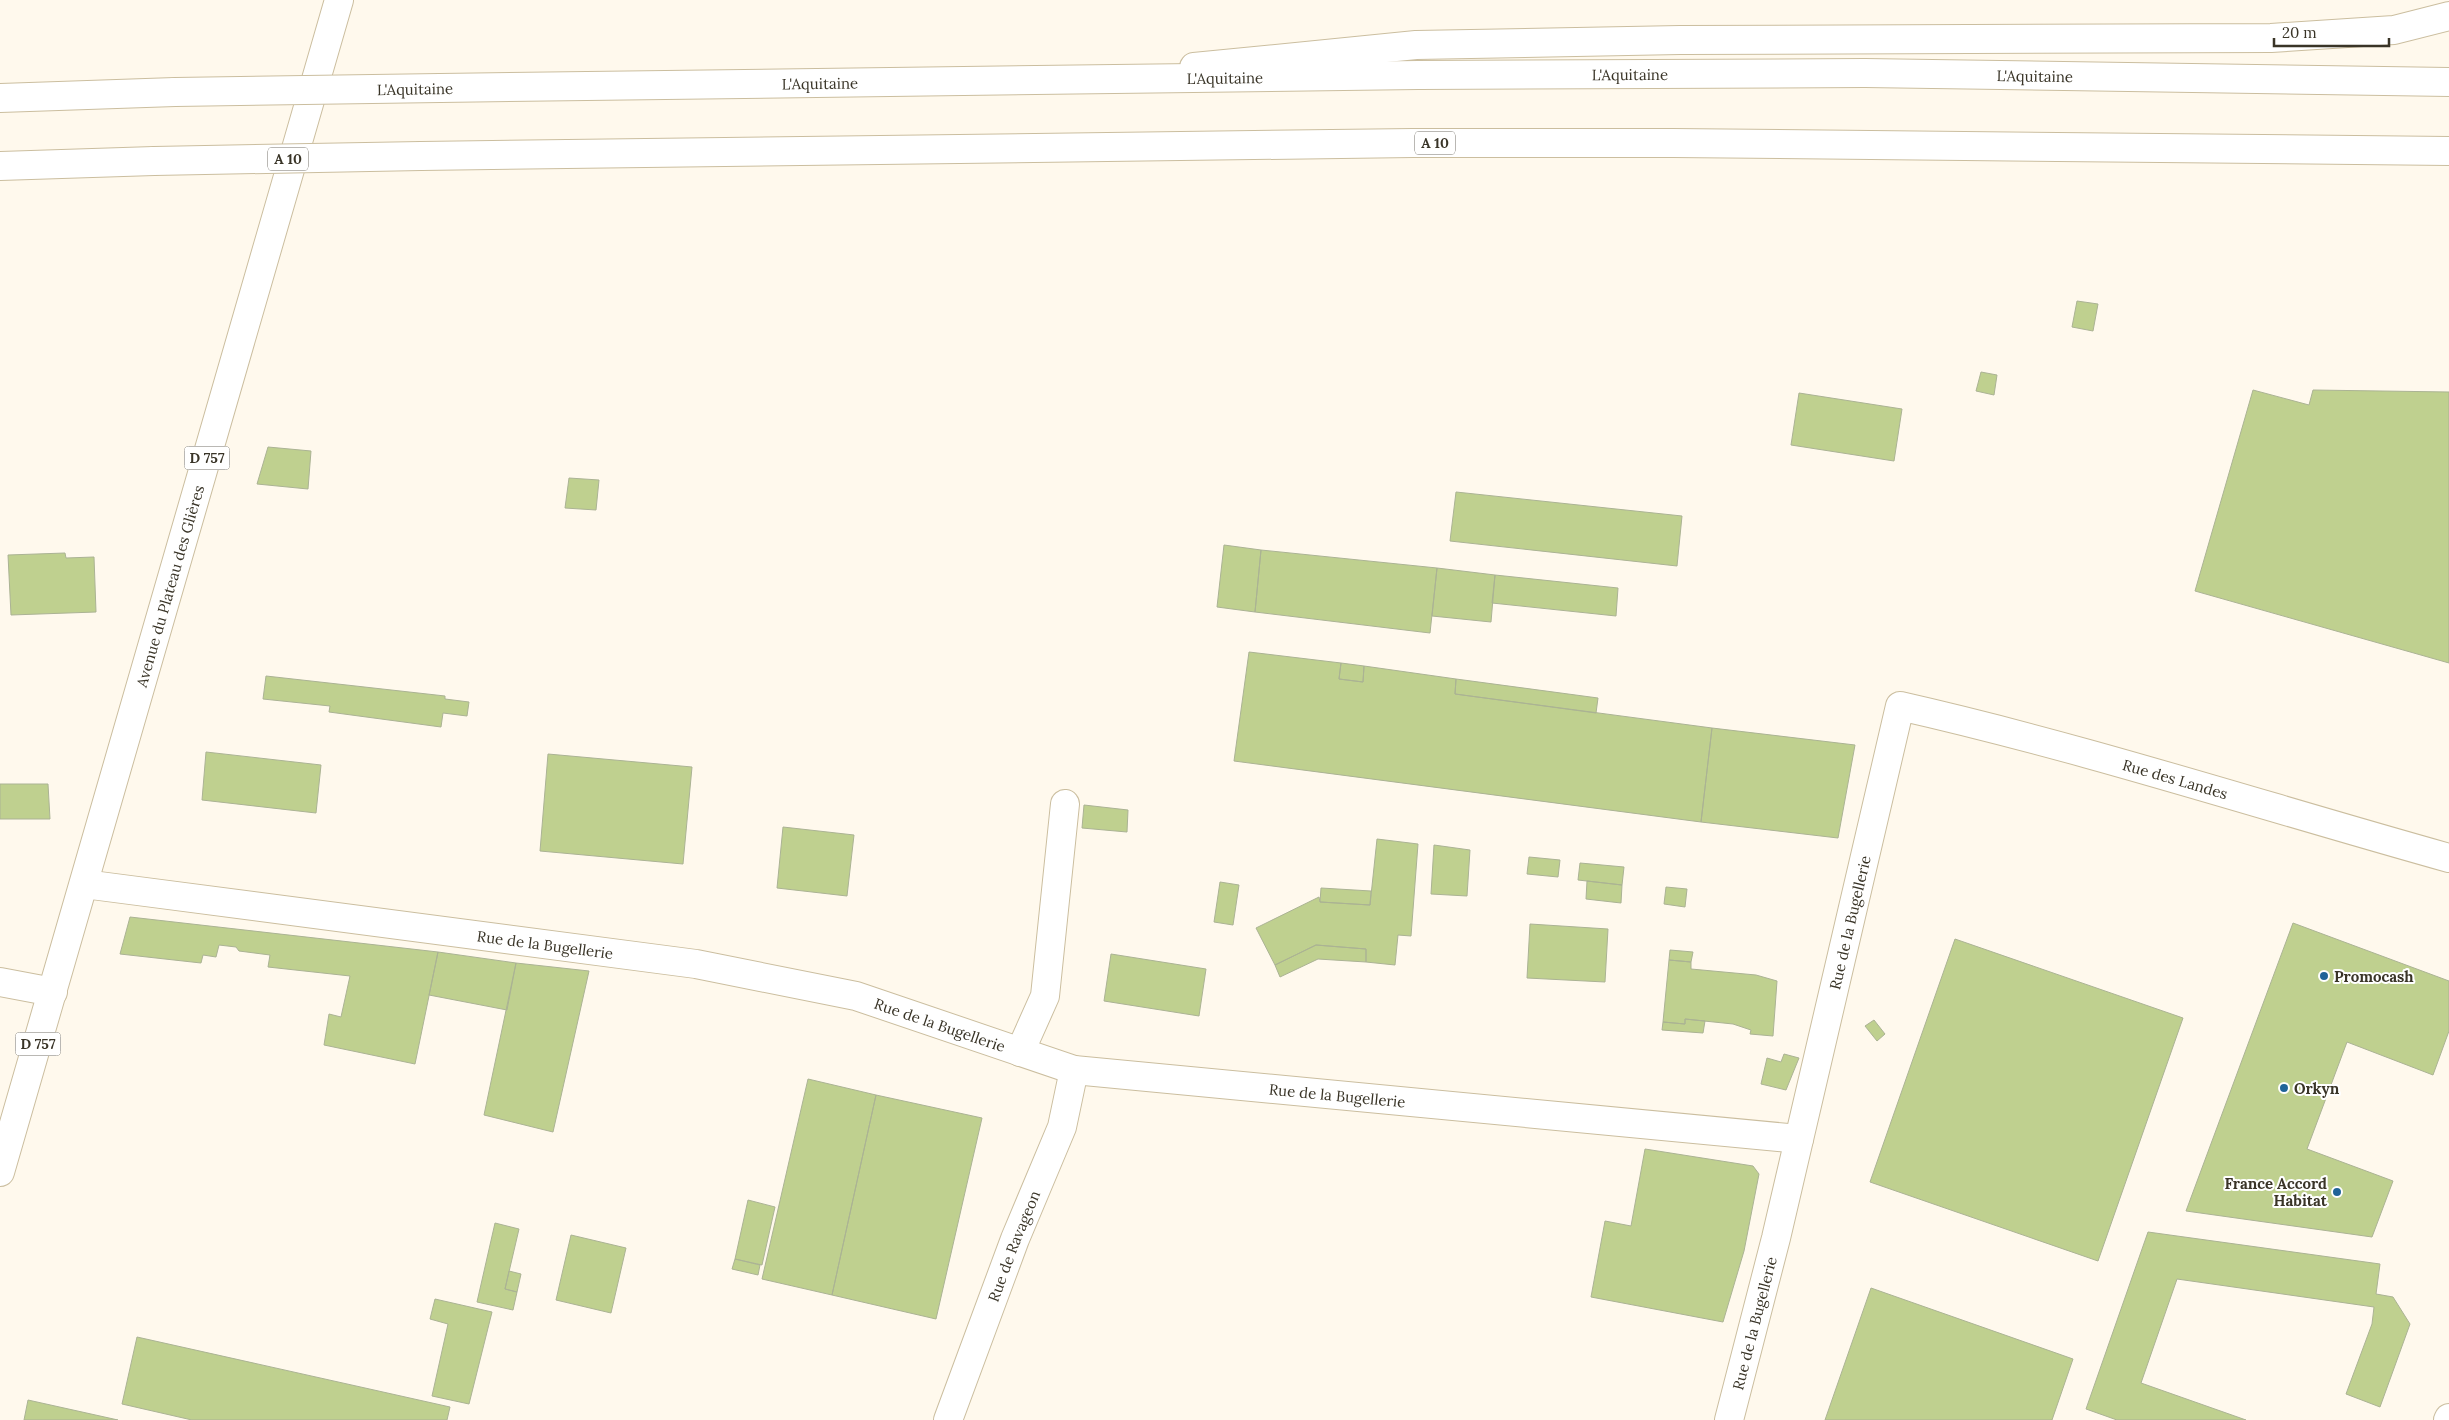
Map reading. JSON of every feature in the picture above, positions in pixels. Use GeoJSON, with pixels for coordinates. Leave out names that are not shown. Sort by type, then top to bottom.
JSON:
{"type":"FeatureCollection","features":[{"type":"Feature","properties":{"kind":"main road","name":"Avenue du Plateau des Glières"},"geometry":{"type":"LineString","coordinates":[[0,1172],[339,0]]}},
{"type":"Feature","properties":{"kind":"main road"},"geometry":{"type":"LineString","coordinates":[[1068,80],[1416,45],[1680,40],[2271,38],[2394,30],[2449,16]]}},
{"type":"Feature","properties":{"kind":"main road","name":"L'Aquitaine"},"geometry":{"type":"LineString","coordinates":[[0,98],[175,92],[1418,75],[1865,73],[2449,82]]}},
{"type":"Feature","properties":{"kind":"main road","name":"A 10"},"geometry":{"type":"LineString","coordinates":[[0,166],[421,156],[1414,143],[1693,143],[2449,151]]}},
{"type":"Feature","properties":{"kind":"main road","name":"Rue de la Bugellerie"},"geometry":{"type":"LineString","coordinates":[[1729,1420],[1799,1139],[1900,706]]}},
{"type":"Feature","properties":{"kind":"main road","name":"Rue des Landes"},"geometry":{"type":"LineString","coordinates":[[1900,706],[2016,733],[2449,858]]}},
{"type":"Feature","properties":{"kind":"main road"},"geometry":{"type":"LineString","coordinates":[[1020,1052],[1045,996],[1065,804]]}},
{"type":"Feature","properties":{"kind":"main road","name":"Rue de la Bugellerie"},"geometry":{"type":"LineString","coordinates":[[84,884],[696,964],[856,996],[1074,1070],[1799,1139]]}},
{"type":"Feature","properties":{"kind":"main road"},"geometry":{"type":"LineString","coordinates":[[0,982],[53,992]]}},
{"type":"Feature","properties":{"kind":"main road","name":"Rue de Ravageon"},"geometry":{"type":"LineString","coordinates":[[948,1420],[1015,1239],[1062,1127],[1074,1070]]}},
{"type":"Feature","properties":{"kind":"building"},"geometry":{"type":"Polygon","coordinates":[[[2077,301],[2098,304],[2093,331],[2072,327],[2077,301]]]}},
{"type":"Feature","properties":{"kind":"building"},"geometry":{"type":"Polygon","coordinates":[[[1981,372],[1997,375],[1994,395],[1976,391],[1981,372]]]}},
{"type":"Feature","properties":{"kind":"building"},"geometry":{"type":"Polygon","coordinates":[[[2253,390],[2309,405],[2313,390],[2449,392],[2449,663],[2195,591],[2253,390]]]}},
{"type":"Feature","properties":{"kind":"building"},"geometry":{"type":"Polygon","coordinates":[[[1799,393],[1902,409],[1894,461],[1791,445],[1799,393]]]}},
{"type":"Feature","properties":{"kind":"building"},"geometry":{"type":"Polygon","coordinates":[[[268,447],[311,451],[308,489],[257,484],[268,447]]]}},
{"type":"Feature","properties":{"kind":"building"},"geometry":{"type":"Polygon","coordinates":[[[569,478],[599,480],[596,510],[565,508],[569,478]]]}},
{"type":"Feature","properties":{"kind":"building"},"geometry":{"type":"Polygon","coordinates":[[[1456,492],[1682,516],[1677,566],[1450,541],[1456,492]]]}},
{"type":"Feature","properties":{"kind":"building"},"geometry":{"type":"Polygon","coordinates":[[[1224,545],[1261,550],[1255,612],[1217,607],[1224,545]]]}},
{"type":"Feature","properties":{"kind":"building"},"geometry":{"type":"Polygon","coordinates":[[[1261,550],[1437,568],[1430,633],[1255,612],[1261,550]]]}},
{"type":"Feature","properties":{"kind":"building"},"geometry":{"type":"Polygon","coordinates":[[[65,553],[66,558],[94,557],[96,612],[11,615],[8,555],[65,553]]]}},
{"type":"Feature","properties":{"kind":"building"},"geometry":{"type":"Polygon","coordinates":[[[1437,568],[1495,575],[1491,622],[1432,616],[1437,568]]]}},
{"type":"Feature","properties":{"kind":"building"},"geometry":{"type":"Polygon","coordinates":[[[1495,575],[1618,588],[1616,616],[1492,603],[1495,575]]]}},
{"type":"Feature","properties":{"kind":"building"},"geometry":{"type":"Polygon","coordinates":[[[1249,652],[1341,663],[1339,679],[1363,682],[1364,666],[1456,679],[1455,694],[1712,728],[1701,822],[1234,761],[1249,652]]]}},
{"type":"Feature","properties":{"kind":"building"},"geometry":{"type":"Polygon","coordinates":[[[1341,663],[1364,666],[1363,682],[1339,679],[1341,663]]]}},
{"type":"Feature","properties":{"kind":"building"},"geometry":{"type":"Polygon","coordinates":[[[266,676],[445,696],[445,699],[469,702],[467,716],[443,713],[441,727],[329,712],[330,706],[263,699],[266,676]]]}},
{"type":"Feature","properties":{"kind":"building"},"geometry":{"type":"Polygon","coordinates":[[[1456,679],[1598,698],[1596,713],[1455,694],[1456,679]]]}},
{"type":"Feature","properties":{"kind":"building"},"geometry":{"type":"Polygon","coordinates":[[[1712,728],[1855,745],[1838,838],[1701,822],[1712,728]]]}},
{"type":"Feature","properties":{"kind":"building"},"geometry":{"type":"Polygon","coordinates":[[[206,752],[321,765],[316,813],[202,800],[206,752]]]}},
{"type":"Feature","properties":{"kind":"building"},"geometry":{"type":"Polygon","coordinates":[[[548,754],[692,767],[683,864],[540,851],[548,754]]]}},
{"type":"Feature","properties":{"kind":"building"},"geometry":{"type":"Polygon","coordinates":[[[0,784],[48,784],[50,819],[0,819],[0,784]]]}},
{"type":"Feature","properties":{"kind":"building"},"geometry":{"type":"Polygon","coordinates":[[[1084,805],[1128,810],[1127,832],[1082,828],[1084,805]]]}},
{"type":"Feature","properties":{"kind":"building"},"geometry":{"type":"Polygon","coordinates":[[[783,827],[854,835],[847,896],[777,888],[783,827]]]}},
{"type":"Feature","properties":{"kind":"building"},"geometry":{"type":"Polygon","coordinates":[[[1377,839],[1418,844],[1411,936],[1398,935],[1395,965],[1366,962],[1366,949],[1316,945],[1275,965],[1256,928],[1319,897],[1320,902],[1370,905],[1377,839]]]}},
{"type":"Feature","properties":{"kind":"building"},"geometry":{"type":"Polygon","coordinates":[[[1434,845],[1470,850],[1467,896],[1431,894],[1434,845]]]}},
{"type":"Feature","properties":{"kind":"building"},"geometry":{"type":"Polygon","coordinates":[[[1529,857],[1560,860],[1558,877],[1527,874],[1529,857]]]}},
{"type":"Feature","properties":{"kind":"building"},"geometry":{"type":"Polygon","coordinates":[[[1580,863],[1624,867],[1622,885],[1578,880],[1580,863]]]}},
{"type":"Feature","properties":{"kind":"building"},"geometry":{"type":"Polygon","coordinates":[[[1587,881],[1622,885],[1621,903],[1586,899],[1587,881]]]}},
{"type":"Feature","properties":{"kind":"building"},"geometry":{"type":"Polygon","coordinates":[[[1220,882],[1239,885],[1233,925],[1214,922],[1220,882]]]}},
{"type":"Feature","properties":{"kind":"building"},"geometry":{"type":"Polygon","coordinates":[[[1666,887],[1687,889],[1685,907],[1664,904],[1666,887]]]}},
{"type":"Feature","properties":{"kind":"building"},"geometry":{"type":"Polygon","coordinates":[[[1321,888],[1371,891],[1370,905],[1320,902],[1321,888]]]}},
{"type":"Feature","properties":{"kind":"building"},"geometry":{"type":"Polygon","coordinates":[[[130,917],[438,952],[415,1064],[324,1045],[329,1014],[341,1017],[350,976],[268,967],[270,955],[239,951],[236,947],[219,945],[216,957],[203,955],[201,963],[120,954],[130,917]]]}},
{"type":"Feature","properties":{"kind":"building"},"geometry":{"type":"Polygon","coordinates":[[[2293,923],[2449,981],[2449,1031],[2433,1075],[2347,1042],[2307,1149],[2393,1181],[2372,1237],[2186,1211],[2293,923]]]}},
{"type":"Feature","properties":{"kind":"building"},"geometry":{"type":"Polygon","coordinates":[[[1530,924],[1608,929],[1605,982],[1527,978],[1530,924]]]}},
{"type":"Feature","properties":{"kind":"building"},"geometry":{"type":"Polygon","coordinates":[[[1955,939],[2183,1018],[2098,1261],[1870,1182],[1955,939]]]}},
{"type":"Feature","properties":{"kind":"building"},"geometry":{"type":"Polygon","coordinates":[[[1316,945],[1366,949],[1366,962],[1318,959],[1280,977],[1275,965],[1316,945]]]}},
{"type":"Feature","properties":{"kind":"building"},"geometry":{"type":"Polygon","coordinates":[[[1670,950],[1693,952],[1691,962],[1669,960],[1670,950]]]}},
{"type":"Feature","properties":{"kind":"building"},"geometry":{"type":"Polygon","coordinates":[[[438,952],[516,963],[507,1010],[429,995],[438,952]]]}},
{"type":"Feature","properties":{"kind":"building"},"geometry":{"type":"Polygon","coordinates":[[[1111,954],[1206,969],[1199,1016],[1104,1001],[1111,954]]]}},
{"type":"Feature","properties":{"kind":"building"},"geometry":{"type":"Polygon","coordinates":[[[1669,960],[1691,962],[1691,969],[1756,975],[1777,981],[1773,1036],[1750,1034],[1751,1030],[1733,1024],[1685,1019],[1685,1024],[1663,1022],[1669,960]]]}},
{"type":"Feature","properties":{"kind":"building"},"geometry":{"type":"Polygon","coordinates":[[[516,963],[589,971],[553,1132],[484,1115],[516,963]]]}},
{"type":"Feature","properties":{"kind":"building"},"geometry":{"type":"Polygon","coordinates":[[[1685,1019],[1705,1021],[1703,1033],[1662,1030],[1663,1022],[1685,1024],[1685,1019]]]}},
{"type":"Feature","properties":{"kind":"building"},"geometry":{"type":"Polygon","coordinates":[[[1874,1020],[1885,1034],[1877,1041],[1865,1026],[1874,1020]]]}},
{"type":"Feature","properties":{"kind":"building"},"geometry":{"type":"Polygon","coordinates":[[[1784,1054],[1799,1058],[1786,1090],[1761,1084],[1767,1058],[1781,1062],[1784,1054]]]}},
{"type":"Feature","properties":{"kind":"building"},"geometry":{"type":"Polygon","coordinates":[[[808,1079],[876,1095],[832,1295],[762,1279],[808,1079]]]}},
{"type":"Feature","properties":{"kind":"building"},"geometry":{"type":"Polygon","coordinates":[[[876,1095],[982,1118],[936,1319],[832,1295],[876,1095]]]}},
{"type":"Feature","properties":{"kind":"building"},"geometry":{"type":"Polygon","coordinates":[[[1645,1149],[1753,1166],[1759,1174],[1744,1251],[1723,1322],[1591,1297],[1605,1221],[1631,1226],[1645,1149]]]}},
{"type":"Feature","properties":{"kind":"building"},"geometry":{"type":"Polygon","coordinates":[[[748,1200],[775,1207],[762,1265],[735,1259],[748,1200]]]}},
{"type":"Feature","properties":{"kind":"building"},"geometry":{"type":"Polygon","coordinates":[[[495,1223],[519,1229],[505,1289],[517,1292],[513,1310],[477,1302],[495,1223]]]}},
{"type":"Feature","properties":{"kind":"building"},"geometry":{"type":"Polygon","coordinates":[[[2148,1232],[2380,1264],[2376,1294],[2393,1297],[2410,1324],[2380,1407],[2346,1394],[2372,1324],[2374,1307],[2177,1279],[2141,1383],[2246,1420],[2117,1420],[2086,1409],[2148,1232]]]}},
{"type":"Feature","properties":{"kind":"building"},"geometry":{"type":"Polygon","coordinates":[[[571,1235],[626,1248],[611,1313],[556,1300],[571,1235]]]}},
{"type":"Feature","properties":{"kind":"building"},"geometry":{"type":"Polygon","coordinates":[[[735,1259],[760,1265],[758,1275],[732,1269],[735,1259]]]}},
{"type":"Feature","properties":{"kind":"building"},"geometry":{"type":"Polygon","coordinates":[[[509,1271],[521,1274],[517,1292],[505,1289],[509,1271]]]}},
{"type":"Feature","properties":{"kind":"building"},"geometry":{"type":"Polygon","coordinates":[[[1871,1288],[2073,1359],[2052,1420],[1825,1420],[1871,1288]]]}},
{"type":"Feature","properties":{"kind":"building"},"geometry":{"type":"Polygon","coordinates":[[[435,1299],[492,1312],[469,1404],[432,1396],[448,1324],[430,1319],[435,1299]]]}},
{"type":"Feature","properties":{"kind":"building"},"geometry":{"type":"Polygon","coordinates":[[[137,1337],[450,1407],[447,1420],[192,1420],[122,1404],[137,1337]]]}},
{"type":"Feature","properties":{"kind":"building"},"geometry":{"type":"Polygon","coordinates":[[[28,1400],[118,1420],[24,1420],[28,1400]]]}},
{"type":"Feature","properties":{"kind":"place","name":"Promocash"},"geometry":{"type":"Point","coordinates":[2324,976]}},
{"type":"Feature","properties":{"kind":"place","name":"Orkyn"},"geometry":{"type":"Point","coordinates":[2284,1088]}},
{"type":"Feature","properties":{"kind":"place","name":"France Accord Habitat"},"geometry":{"type":"Point","coordinates":[2337,1192]}}]}
